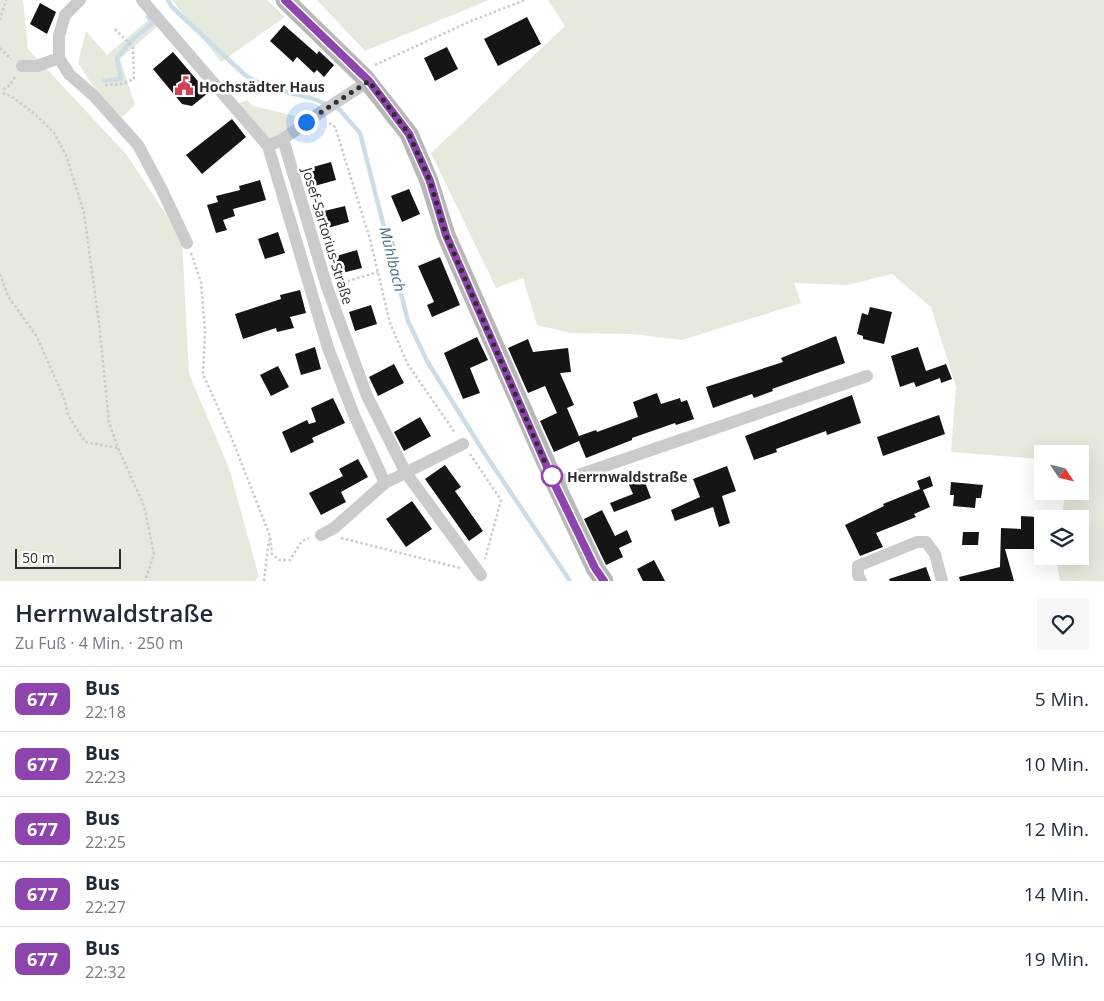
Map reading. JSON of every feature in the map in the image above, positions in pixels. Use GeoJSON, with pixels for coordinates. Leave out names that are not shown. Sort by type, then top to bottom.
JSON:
{"type":"FeatureCollection","features":[{"type":"Feature","properties":{"kind":"main road"},"geometry":{"type":"LineString","coordinates":[[284,0],[364,77],[409,134],[430,181],[446,235],[554,483],[595,568],[604,581]]}},
{"type":"Feature","properties":{"kind":"street"},"geometry":{"type":"LineString","coordinates":[[80,0],[65,15],[59,36],[59,58],[69,74],[94,96],[138,145],[187,243]]}},
{"type":"Feature","properties":{"kind":"street"},"geometry":{"type":"LineString","coordinates":[[142,0],[268,146],[328,348],[354,415],[385,483]]}},
{"type":"Feature","properties":{"kind":"street"},"geometry":{"type":"LineString","coordinates":[[22,66],[37,66],[59,58]]}},
{"type":"Feature","properties":{"kind":"street"},"geometry":{"type":"LineString","coordinates":[[268,146],[283,139],[340,100],[364,77]]}},
{"type":"Feature","properties":{"kind":"street","name":"Josef-Sartorius-Straße"},"geometry":{"type":"LineString","coordinates":[[283,139],[328,287],[367,396],[406,473],[481,575]]}},
{"type":"Feature","properties":{"kind":"street"},"geometry":{"type":"LineString","coordinates":[[328,348],[346,341]]}},
{"type":"Feature","properties":{"kind":"street"},"geometry":{"type":"LineString","coordinates":[[554,483],[867,376]]}},
{"type":"Feature","properties":{"kind":"street"},"geometry":{"type":"LineString","coordinates":[[321,535],[334,528],[385,483],[463,444]]}},
{"type":"Feature","properties":{"kind":"street"},"geometry":{"type":"LineString","coordinates":[[861,581],[858,575],[858,566],[917,542],[926,542],[935,554],[942,581]]}},
{"type":"Feature","properties":{"kind":"path"},"geometry":{"type":"LineString","coordinates":[[0,20],[6,0]]}},
{"type":"Feature","properties":{"kind":"path"},"geometry":{"type":"LineString","coordinates":[[364,77],[471,21],[525,0]]}},
{"type":"Feature","properties":{"kind":"path"},"geometry":{"type":"LineString","coordinates":[[105,85],[122,84],[134,79],[133,46],[114,29]]}},
{"type":"Feature","properties":{"kind":"path"},"geometry":{"type":"LineString","coordinates":[[4,89],[10,85],[22,66]]}},
{"type":"Feature","properties":{"kind":"path"},"geometry":{"type":"LineString","coordinates":[[0,84],[4,89],[4,94]]}},
{"type":"Feature","properties":{"kind":"path"},"geometry":{"type":"LineString","coordinates":[[0,92],[11,96],[54,133],[66,154],[84,214],[99,324],[109,422],[118,448],[144,506],[154,554],[145,581]]}},
{"type":"Feature","properties":{"kind":"path"},"geometry":{"type":"LineString","coordinates":[[187,243],[201,282],[204,332],[202,374],[232,440],[270,536],[272,554],[279,560],[290,560],[302,541],[314,536],[329,535],[458,567],[481,575],[501,500],[407,363],[390,323],[370,239],[335,127],[320,113]]}},
{"type":"Feature","properties":{"kind":"path"},"geometry":{"type":"LineString","coordinates":[[328,287],[378,272]]}},
{"type":"Feature","properties":{"kind":"path"},"geometry":{"type":"LineString","coordinates":[[0,274],[8,296],[37,337],[64,398],[68,415],[85,442],[118,448]]}},
{"type":"Feature","properties":{"kind":"path"},"geometry":{"type":"LineString","coordinates":[[264,581],[270,536]]}},
{"type":"Feature","properties":{"kind":"shaded area"},"geometry":{"type":"Polygon","coordinates":[[[0,0],[23,0],[28,49],[127,155],[182,239],[189,374],[229,468],[259,577],[255,581],[0,581],[0,0]]]}},
{"type":"Feature","properties":{"kind":"shaded area"},"geometry":{"type":"Polygon","coordinates":[[[172,0],[267,0],[285,17],[221,62],[172,0]]]}},
{"type":"Feature","properties":{"kind":"shaded area"},"geometry":{"type":"Polygon","coordinates":[[[317,0],[489,0],[365,51],[317,0]]]}},
{"type":"Feature","properties":{"kind":"shaded area"},"geometry":{"type":"Polygon","coordinates":[[[548,0],[1104,0],[1104,581],[1060,581],[1057,565],[1089,565],[1089,510],[1063,510],[1064,500],[1089,500],[1089,445],[1034,445],[1034,458],[951,452],[956,387],[931,307],[892,274],[847,285],[794,283],[801,303],[682,340],[632,334],[570,333],[537,325],[523,278],[496,288],[431,153],[565,26],[548,0]]]}},
{"type":"Feature","properties":{"kind":"shaded area"},"geometry":{"type":"Polygon","coordinates":[[[147,21],[160,24],[120,59],[135,105],[122,117],[100,97],[78,63],[86,31],[107,55],[147,21]]]}},
{"type":"Feature","properties":{"kind":"shaded area"},"geometry":{"type":"Polygon","coordinates":[[[247,100],[253,106],[295,116],[298,121],[274,139],[267,140],[238,104],[247,100]]]}},
{"type":"Feature","properties":{"kind":"building"},"geometry":{"type":"Polygon","coordinates":[[[40,3],[56,12],[47,34],[30,24],[40,3]]]}},
{"type":"Feature","properties":{"kind":"building"},"geometry":{"type":"Polygon","coordinates":[[[527,17],[541,44],[498,66],[484,39],[527,17]]]}},
{"type":"Feature","properties":{"kind":"building"},"geometry":{"type":"Polygon","coordinates":[[[284,25],[317,54],[319,51],[334,65],[324,77],[317,70],[314,73],[297,57],[293,62],[270,41],[284,25]]]}},
{"type":"Feature","properties":{"kind":"building"},"geometry":{"type":"Polygon","coordinates":[[[447,47],[458,69],[435,81],[424,58],[447,47]]]}},
{"type":"Feature","properties":{"kind":"building","name":"Hochstädter Haus"},"geometry":{"type":"Polygon","coordinates":[[[173,52],[208,93],[192,106],[182,104],[153,69],[173,52]]]}},
{"type":"Feature","properties":{"kind":"building"},"geometry":{"type":"Polygon","coordinates":[[[232,119],[246,137],[202,174],[186,155],[232,119]]]}},
{"type":"Feature","properties":{"kind":"building"},"geometry":{"type":"Polygon","coordinates":[[[331,162],[336,180],[311,187],[306,169],[331,162]]]}},
{"type":"Feature","properties":{"kind":"building"},"geometry":{"type":"Polygon","coordinates":[[[260,180],[266,200],[233,209],[235,216],[223,220],[227,230],[216,233],[207,205],[218,202],[216,196],[240,190],[239,186],[260,180]]]}},
{"type":"Feature","properties":{"kind":"building"},"geometry":{"type":"Polygon","coordinates":[[[409,189],[420,214],[402,222],[391,196],[409,189]]]}},
{"type":"Feature","properties":{"kind":"building"},"geometry":{"type":"Polygon","coordinates":[[[345,206],[349,222],[324,229],[320,212],[345,206]]]}},
{"type":"Feature","properties":{"kind":"building"},"geometry":{"type":"Polygon","coordinates":[[[278,232],[285,253],[265,259],[258,239],[278,232]]]}},
{"type":"Feature","properties":{"kind":"building"},"geometry":{"type":"Polygon","coordinates":[[[357,250],[362,268],[338,274],[333,257],[357,250]]]}},
{"type":"Feature","properties":{"kind":"building"},"geometry":{"type":"Polygon","coordinates":[[[440,257],[460,305],[432,317],[427,305],[434,302],[418,266],[440,257]]]}},
{"type":"Feature","properties":{"kind":"building"},"geometry":{"type":"Polygon","coordinates":[[[300,290],[306,313],[290,317],[294,328],[277,332],[276,328],[243,339],[235,314],[281,299],[280,295],[300,290]]]}},
{"type":"Feature","properties":{"kind":"building"},"geometry":{"type":"Polygon","coordinates":[[[371,305],[377,324],[355,331],[349,312],[371,305]]]}},
{"type":"Feature","properties":{"kind":"building"},"geometry":{"type":"Polygon","coordinates":[[[870,307],[892,312],[884,344],[863,339],[863,336],[857,334],[862,313],[868,315],[870,307]]]}},
{"type":"Feature","properties":{"kind":"building"},"geometry":{"type":"Polygon","coordinates":[[[836,336],[845,363],[772,389],[773,391],[754,398],[752,394],[713,408],[706,387],[783,362],[781,358],[836,336]]]}},
{"type":"Feature","properties":{"kind":"building"},"geometry":{"type":"Polygon","coordinates":[[[477,337],[488,360],[470,368],[480,393],[463,399],[444,353],[477,337]]]}},
{"type":"Feature","properties":{"kind":"building"},"geometry":{"type":"Polygon","coordinates":[[[528,339],[533,352],[568,348],[571,372],[560,373],[574,405],[567,408],[579,436],[596,430],[597,432],[638,417],[633,402],[657,393],[661,404],[680,398],[681,402],[687,400],[694,419],[676,425],[675,423],[632,438],[632,440],[586,458],[579,441],[554,452],[540,421],[557,413],[545,386],[528,393],[508,348],[528,339]]]}},
{"type":"Feature","properties":{"kind":"building"},"geometry":{"type":"Polygon","coordinates":[[[315,347],[321,369],[301,375],[295,354],[315,347]]]}},
{"type":"Feature","properties":{"kind":"building"},"geometry":{"type":"Polygon","coordinates":[[[918,347],[926,371],[946,364],[952,379],[941,383],[940,378],[916,387],[914,382],[900,387],[891,356],[918,347]]]}},
{"type":"Feature","properties":{"kind":"building"},"geometry":{"type":"Polygon","coordinates":[[[394,364],[404,383],[378,396],[369,377],[394,364]]]}},
{"type":"Feature","properties":{"kind":"building"},"geometry":{"type":"Polygon","coordinates":[[[278,366],[289,387],[271,396],[260,375],[278,366]]]}},
{"type":"Feature","properties":{"kind":"building"},"geometry":{"type":"Polygon","coordinates":[[[852,395],[861,423],[827,435],[826,431],[776,449],[777,452],[754,460],[745,436],[852,395]]]}},
{"type":"Feature","properties":{"kind":"building"},"geometry":{"type":"Polygon","coordinates":[[[333,398],[345,423],[312,438],[314,442],[291,453],[282,432],[307,420],[309,424],[316,422],[311,408],[333,398]]]}},
{"type":"Feature","properties":{"kind":"building"},"geometry":{"type":"Polygon","coordinates":[[[939,415],[945,434],[883,456],[877,437],[939,415]]]}},
{"type":"Feature","properties":{"kind":"building"},"geometry":{"type":"Polygon","coordinates":[[[420,417],[431,436],[404,451],[394,432],[420,417]]]}},
{"type":"Feature","properties":{"kind":"building"},"geometry":{"type":"Polygon","coordinates":[[[358,459],[368,477],[341,492],[346,502],[321,515],[309,493],[343,476],[339,469],[358,459]]]}},
{"type":"Feature","properties":{"kind":"building"},"geometry":{"type":"Polygon","coordinates":[[[445,465],[461,487],[455,491],[483,531],[469,541],[425,479],[445,465]]]}},
{"type":"Feature","properties":{"kind":"building"},"geometry":{"type":"Polygon","coordinates":[[[727,466],[736,491],[722,496],[730,523],[719,527],[713,507],[675,521],[671,510],[700,497],[693,479],[727,466]]]}},
{"type":"Feature","properties":{"kind":"building"},"geometry":{"type":"Polygon","coordinates":[[[641,472],[651,498],[614,512],[610,503],[633,494],[626,478],[641,472]]]}},
{"type":"Feature","properties":{"kind":"building"},"geometry":{"type":"Polygon","coordinates":[[[930,476],[933,486],[923,490],[930,507],[914,514],[916,517],[876,533],[883,547],[860,556],[845,525],[884,506],[883,504],[920,489],[917,481],[930,476]]]}},
{"type":"Feature","properties":{"kind":"building"},"geometry":{"type":"Polygon","coordinates":[[[951,482],[983,485],[981,498],[976,498],[975,508],[953,506],[954,495],[950,495],[951,482]]]}},
{"type":"Feature","properties":{"kind":"building"},"geometry":{"type":"Polygon","coordinates":[[[412,501],[432,529],[406,547],[386,519],[412,501]]]}},
{"type":"Feature","properties":{"kind":"building"},"geometry":{"type":"Polygon","coordinates":[[[602,510],[615,536],[627,530],[632,542],[619,548],[623,557],[606,565],[584,519],[602,510]]]}},
{"type":"Feature","properties":{"kind":"building"},"geometry":{"type":"Polygon","coordinates":[[[1021,516],[1034,517],[1034,549],[1005,549],[1014,581],[960,581],[959,577],[1000,567],[1001,528],[1021,529],[1021,516]]]}},
{"type":"Feature","properties":{"kind":"building"},"geometry":{"type":"Polygon","coordinates":[[[963,532],[979,532],[978,545],[962,545],[963,532]]]}},
{"type":"Feature","properties":{"kind":"building"},"geometry":{"type":"Polygon","coordinates":[[[654,560],[665,581],[643,581],[637,569],[654,560]]]}},
{"type":"Feature","properties":{"kind":"building"},"geometry":{"type":"Polygon","coordinates":[[[926,567],[931,581],[890,581],[889,579],[926,567]]]}},
{"type":"Feature","properties":{"kind":"waterway","name":"Mühlbach"},"geometry":{"type":"LineString","coordinates":[[168,0],[172,7],[245,75],[265,87],[311,98],[339,109],[360,133],[408,321],[427,361],[485,454],[570,581]]}},
{"type":"Feature","properties":{"kind":"waterway"},"geometry":{"type":"LineString","coordinates":[[104,81],[121,79],[117,58],[133,39],[153,23],[148,17]]}},
{"type":"Feature","properties":{"kind":"bus line","name":"677"},"geometry":{"type":"LineString","coordinates":[[285,0],[369,81],[409,134],[430,181],[446,235],[554,483],[595,568],[604,581]]}},
{"type":"Feature","properties":{"kind":"place","name":"Hochstädter Haus"},"geometry":{"type":"Point","coordinates":[184,86]}},
{"type":"Feature","properties":{"kind":"place","name":"Herrnwaldstraße"},"geometry":{"type":"Point","coordinates":[552,476]}},
{"type":"Feature","properties":{"kind":"route"},"geometry":{"type":"LineString","coordinates":[[306,122],[369,81],[409,134],[430,181],[446,235],[554,483],[552,476]]}}]}
